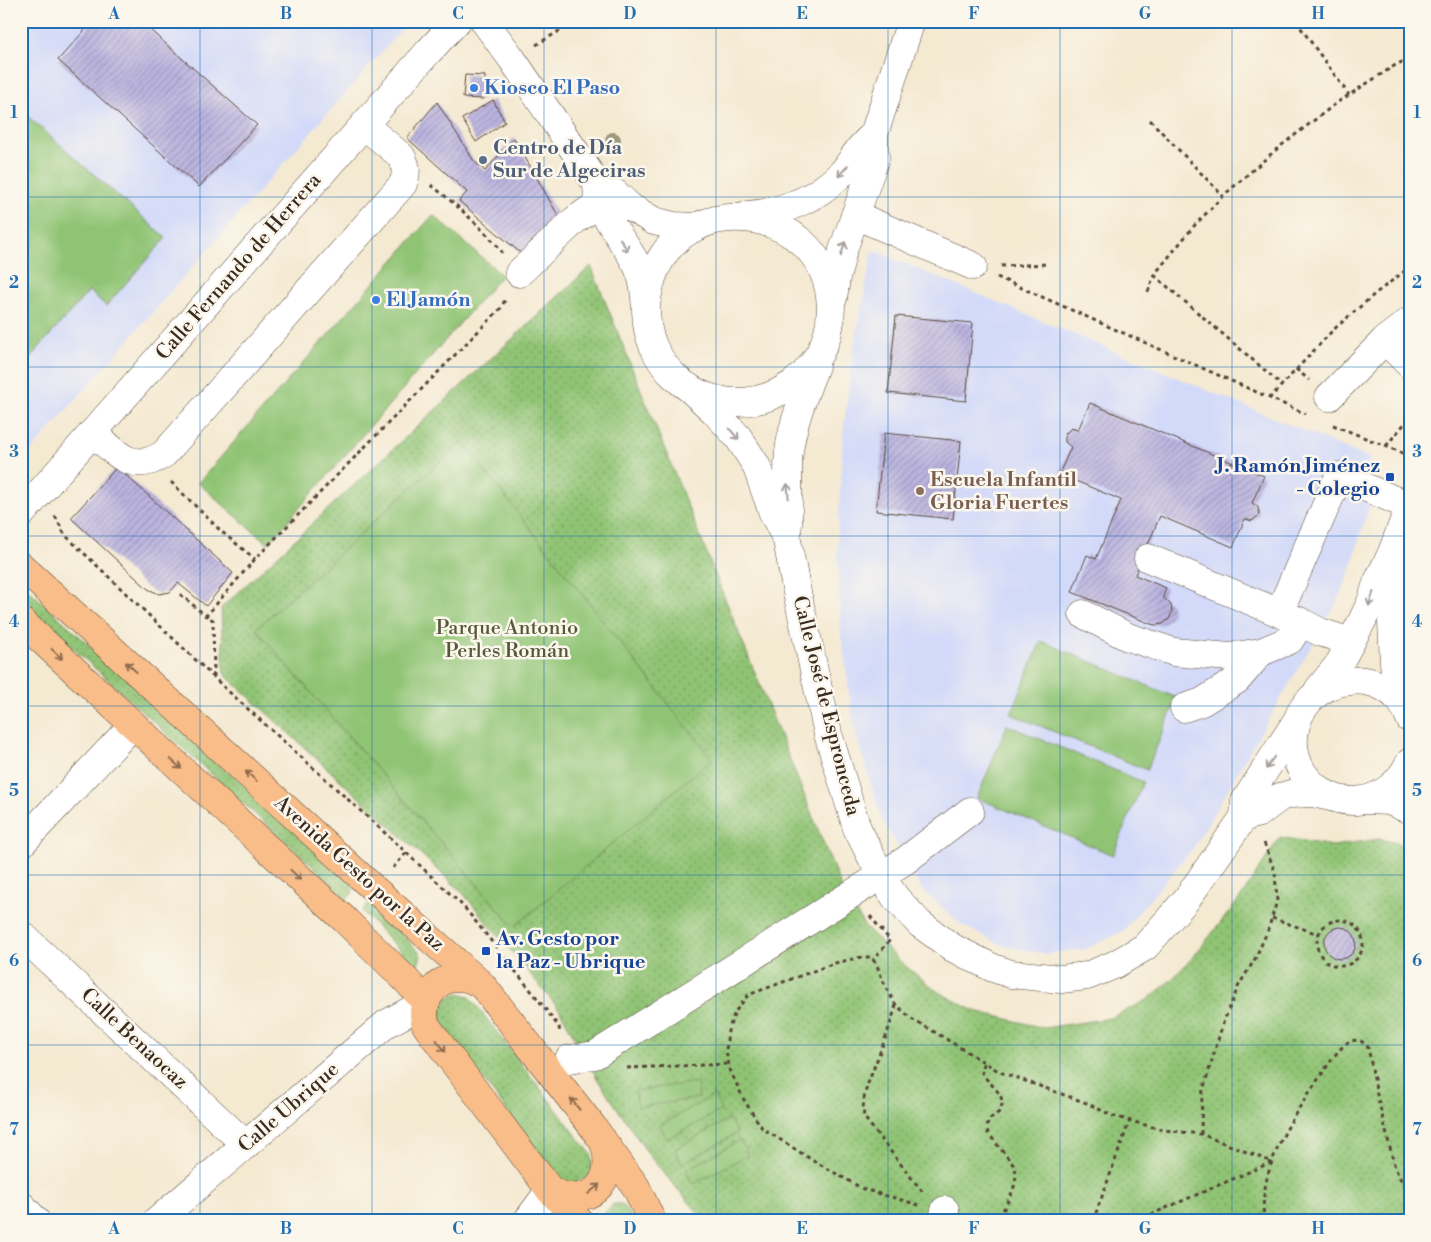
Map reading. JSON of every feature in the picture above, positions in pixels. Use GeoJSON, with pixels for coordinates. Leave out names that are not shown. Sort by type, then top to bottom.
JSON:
{"type":"FeatureCollection","features":[{"type":"Feature","properties":{"kind":"main road","name":"Avenida Gesto por la Paz"},"geometry":{"type":"LineString","coordinates":[[21,566],[373,888],[482,985],[593,1127],[636,1187],[652,1221]]}},
{"type":"Feature","properties":{"kind":"main road","name":"Avenida Gesto por la Paz"},"geometry":{"type":"LineString","coordinates":[[21,621],[344,919],[426,1002]]}},
{"type":"Feature","properties":{"kind":"main road"},"geometry":{"type":"LineString","coordinates":[[482,985],[472,979],[461,976],[449,978],[439,983],[431,992],[426,1002],[425,1019],[433,1035],[550,1190],[579,1221]]}},
{"type":"Feature","properties":{"kind":"main road"},"geometry":{"type":"LineString","coordinates":[[550,1190],[560,1196],[573,1198],[585,1196],[596,1189],[604,1180],[608,1168],[608,1155],[604,1144]]}},
{"type":"Feature","properties":{"kind":"street","name":"Calle Fernando de Herrera"},"geometry":{"type":"LineString","coordinates":[[30,504],[457,21]]}},
{"type":"Feature","properties":{"kind":"street"},"geometry":{"type":"LineString","coordinates":[[484,21],[512,59],[598,194],[638,268],[652,343],[661,360],[673,375],[688,387],[705,396],[724,401],[743,402],[762,399],[780,392],[796,382],[810,368],[821,352]]}},
{"type":"Feature","properties":{"kind":"street"},"geometry":{"type":"LineString","coordinates":[[831,314],[836,278],[843,250],[875,159],[874,134],[911,21]]}},
{"type":"Feature","properties":{"kind":"street"},"geometry":{"type":"LineString","coordinates":[[93,432],[124,459],[134,463],[145,463],[155,460],[164,454],[403,184],[406,170],[405,162],[401,156],[364,125]]}},
{"type":"Feature","properties":{"kind":"street"},"geometry":{"type":"LineString","coordinates":[[646,305],[649,286],[656,267],[680,237],[697,227],[715,220],[768,213],[801,202],[824,189],[844,172],[858,150],[874,134]]}},
{"type":"Feature","properties":{"kind":"street"},"geometry":{"type":"LineString","coordinates":[[510,275],[575,220],[598,194],[615,193],[630,207],[654,221],[674,226],[697,227]]}},
{"type":"Feature","properties":{"kind":"street"},"geometry":{"type":"LineString","coordinates":[[855,215],[973,266]]}},
{"type":"Feature","properties":{"kind":"street"},"geometry":{"type":"LineString","coordinates":[[734,217],[753,218],[772,223],[789,232],[804,244],[816,259],[825,276],[830,295],[831,314]]}},
{"type":"Feature","properties":{"kind":"street","name":"Calle José de Espronceda"},"geometry":{"type":"LineString","coordinates":[[786,540],[790,515],[787,484],[789,450],[799,412],[828,334],[831,314]]}},
{"type":"Feature","properties":{"kind":"street"},"geometry":{"type":"LineString","coordinates":[[1322,407],[1385,340],[1410,320]]}},
{"type":"Feature","properties":{"kind":"street"},"geometry":{"type":"LineString","coordinates":[[1385,340],[1410,365]]}},
{"type":"Feature","properties":{"kind":"street","name":"Calle José de Espronceda"},"geometry":{"type":"LineString","coordinates":[[688,387],[738,437],[756,465],[786,540],[828,734],[857,828],[882,876],[895,897],[920,924],[953,948],[1011,974],[1061,979],[1087,976],[1114,965],[1145,947],[1186,900],[1244,817],[1245,801],[1304,708],[1340,664],[1371,602],[1409,506]]}},
{"type":"Feature","properties":{"kind":"street"},"geometry":{"type":"LineString","coordinates":[[1083,614],[1128,637],[1174,652],[1229,657],[1261,652],[1290,640],[1290,618],[1296,575],[1339,476],[1409,506]]}},
{"type":"Feature","properties":{"kind":"street"},"geometry":{"type":"LineString","coordinates":[[1391,555],[1403,595],[1392,622],[1394,662],[1396,679],[1409,716]]}},
{"type":"Feature","properties":{"kind":"street"},"geometry":{"type":"LineString","coordinates":[[1148,558],[1320,632],[1351,642]]}},
{"type":"Feature","properties":{"kind":"street"},"geometry":{"type":"LineString","coordinates":[[1184,708],[1202,702],[1238,680],[1261,652]]}},
{"type":"Feature","properties":{"kind":"street"},"geometry":{"type":"LineString","coordinates":[[1314,695],[1326,686],[1341,681],[1357,680],[1373,683],[1387,690],[1399,700],[1409,716]]}},
{"type":"Feature","properties":{"kind":"street"},"geometry":{"type":"LineString","coordinates":[[1296,722],[1293,737],[1295,753],[1300,768],[1309,781],[1321,791],[1335,798]]}},
{"type":"Feature","properties":{"kind":"street"},"geometry":{"type":"LineString","coordinates":[[21,844],[133,725]]}},
{"type":"Feature","properties":{"kind":"street"},"geometry":{"type":"LineString","coordinates":[[1366,800],[1381,794],[1394,785],[1410,762]]}},
{"type":"Feature","properties":{"kind":"street"},"geometry":{"type":"LineString","coordinates":[[1244,817],[1260,812],[1280,797],[1291,794],[1313,793],[1350,801],[1389,801],[1410,810]]}},
{"type":"Feature","properties":{"kind":"street"},"geometry":{"type":"LineString","coordinates":[[569,1059],[598,1054],[882,876],[970,811]]}},
{"type":"Feature","properties":{"kind":"street","name":"Calle Benaocaz"},"geometry":{"type":"LineString","coordinates":[[21,934],[246,1145]]}},
{"type":"Feature","properties":{"kind":"street","name":"Calle Ubrique"},"geometry":{"type":"LineString","coordinates":[[157,1221],[386,1024],[426,1002]]}},
{"type":"Feature","properties":{"kind":"street"},"geometry":{"type":"LineString","coordinates":[[527,1221],[550,1190]]}},
{"type":"Feature","properties":{"kind":"street"},"geometry":{"type":"LineString","coordinates":[[21,1204],[36,1221]]}},
{"type":"Feature","properties":{"kind":"path"},"geometry":{"type":"LineString","coordinates":[[512,59],[576,21]]}},
{"type":"Feature","properties":{"kind":"path"},"geometry":{"type":"LineString","coordinates":[[1296,21],[1349,95]]}},
{"type":"Feature","properties":{"kind":"path"},"geometry":{"type":"LineString","coordinates":[[1148,292],[1154,275],[1194,226],[1223,196],[1278,148],[1349,95],[1410,58]]}},
{"type":"Feature","properties":{"kind":"path"},"geometry":{"type":"LineString","coordinates":[[1150,120],[1223,196]]}},
{"type":"Feature","properties":{"kind":"path"},"geometry":{"type":"LineString","coordinates":[[206,616],[255,559],[502,308],[510,275],[501,250],[484,231],[448,198]]}},
{"type":"Feature","properties":{"kind":"path"},"geometry":{"type":"LineString","coordinates":[[973,266],[1048,264]]}},
{"type":"Feature","properties":{"kind":"path"},"geometry":{"type":"LineString","coordinates":[[973,266],[1269,399],[1322,407]]}},
{"type":"Feature","properties":{"kind":"path"},"geometry":{"type":"LineString","coordinates":[[1269,399],[1333,330],[1376,293],[1410,268]]}},
{"type":"Feature","properties":{"kind":"path"},"geometry":{"type":"LineString","coordinates":[[1154,275],[1282,385]]}},
{"type":"Feature","properties":{"kind":"path"},"geometry":{"type":"LineString","coordinates":[[1386,446],[1410,417]]}},
{"type":"Feature","properties":{"kind":"path"},"geometry":{"type":"LineString","coordinates":[[1332,424],[1410,456]]}},
{"type":"Feature","properties":{"kind":"path"},"geometry":{"type":"LineString","coordinates":[[185,497],[255,559]]}},
{"type":"Feature","properties":{"kind":"path"},"geometry":{"type":"LineString","coordinates":[[30,504],[52,508],[65,535],[214,678],[464,907],[559,1027],[569,1059]]}},
{"type":"Feature","properties":{"kind":"path"},"geometry":{"type":"LineString","coordinates":[[180,594],[213,620],[214,678]]}},
{"type":"Feature","properties":{"kind":"path"},"geometry":{"type":"LineString","coordinates":[[1201,1134],[1202,1094],[1223,1023],[1239,985],[1258,952],[1277,901],[1275,872],[1264,842],[1244,817]]}},
{"type":"Feature","properties":{"kind":"path"},"geometry":{"type":"LineString","coordinates":[[854,893],[890,940],[874,960]]}},
{"type":"Feature","properties":{"kind":"path"},"geometry":{"type":"LineString","coordinates":[[1272,918],[1318,934]]}},
{"type":"Feature","properties":{"kind":"path"},"geometry":{"type":"LineString","coordinates":[[1340,920],[1349,922],[1356,926],[1361,934],[1363,943],[1361,952],[1349,964],[1340,966],[1331,964],[1318,952],[1318,934],[1331,922],[1340,920]]}},
{"type":"Feature","properties":{"kind":"path"},"geometry":{"type":"LineString","coordinates":[[941,1213],[863,1189],[762,1128],[744,1100],[730,1070],[726,1051],[728,1031],[735,1012],[748,995],[835,963],[870,957],[874,960],[885,986],[896,1005],[913,1020],[933,1030],[1000,1072],[1084,1102],[1113,1116],[1163,1130],[1201,1134],[1272,1162]]}},
{"type":"Feature","properties":{"kind":"path"},"geometry":{"type":"LineString","coordinates":[[896,1005],[879,1056],[865,1089],[862,1103],[864,1117],[941,1213]]}},
{"type":"Feature","properties":{"kind":"path"},"geometry":{"type":"LineString","coordinates":[[1264,1221],[1264,1190],[1272,1162],[1283,1136],[1297,1110],[1328,1065],[1351,1040],[1361,1041],[1368,1047],[1370,1052],[1377,1095],[1395,1168],[1410,1198]]}},
{"type":"Feature","properties":{"kind":"path"},"geometry":{"type":"LineString","coordinates":[[598,1054],[601,1058],[630,1069],[729,1064]]}},
{"type":"Feature","properties":{"kind":"path"},"geometry":{"type":"LineString","coordinates":[[984,1063],[982,1073],[998,1091],[1002,1102],[999,1112],[988,1120],[988,1133],[1015,1167],[1016,1173],[1015,1186],[997,1221]]}},
{"type":"Feature","properties":{"kind":"path"},"geometry":{"type":"LineString","coordinates":[[1093,1221],[1130,1120]]}},
{"type":"Feature","properties":{"kind":"path"},"geometry":{"type":"LineString","coordinates":[[1136,1221],[1272,1162]]}},
{"type":"Feature","properties":{"kind":"shaded area"},"geometry":{"type":"Polygon","coordinates":[[[24,21],[409,21],[21,462],[21,24],[24,21]]]}},
{"type":"Feature","properties":{"kind":"shaded area"},"geometry":{"type":"Polygon","coordinates":[[[873,250],[1371,459],[1353,490],[1373,499],[1340,597],[1194,847],[1123,931],[1086,949],[1046,954],[1001,945],[960,924],[922,890],[881,817],[855,732],[841,635],[837,548],[843,433],[854,345],[873,250]]]}},
{"type":"Feature","properties":{"kind":"green space"},"geometry":{"type":"Polygon","coordinates":[[[26,115],[166,238],[106,306],[89,291],[21,368],[21,121],[26,115]]]}},
{"type":"Feature","properties":{"kind":"green space"},"geometry":{"type":"Polygon","coordinates":[[[433,215],[502,275],[268,544],[198,483],[433,215]]]}},
{"type":"Feature","properties":{"kind":"green space","name":"Parque Antonio Perles Román"},"geometry":{"type":"Polygon","coordinates":[[[591,266],[842,889],[865,927],[904,965],[940,993],[975,1011],[1044,1028],[1111,1018],[1147,1000],[1171,980],[1194,956],[1241,897],[1280,837],[1333,846],[1379,839],[1402,844],[1410,856],[1410,1221],[705,1221],[651,1158],[598,1080],[559,1009],[461,891],[224,674],[221,608],[591,266]]]}},
{"type":"Feature","properties":{"kind":"green space"},"geometry":{"type":"Polygon","coordinates":[[[462,442],[712,759],[514,927],[256,629],[462,442]]]}},
{"type":"Feature","properties":{"kind":"green space"},"geometry":{"type":"Polygon","coordinates":[[[21,583],[352,883],[352,894],[346,899],[21,601],[21,583]]]}},
{"type":"Feature","properties":{"kind":"green space"},"geometry":{"type":"Polygon","coordinates":[[[1041,641],[1177,698],[1147,770],[1011,714],[1041,641]]]}},
{"type":"Feature","properties":{"kind":"green space"},"geometry":{"type":"Polygon","coordinates":[[[1007,725],[1143,782],[1113,855],[977,798],[1007,725]]]}},
{"type":"Feature","properties":{"kind":"green space"},"geometry":{"type":"Polygon","coordinates":[[[370,902],[419,952],[421,956],[418,964],[412,963],[362,911],[370,902]]]}},
{"type":"Feature","properties":{"kind":"green space"},"geometry":{"type":"Polygon","coordinates":[[[459,993],[469,996],[591,1154],[590,1174],[578,1182],[567,1182],[557,1178],[441,1023],[440,1012],[442,1004],[449,997],[459,993]]]}},
{"type":"Feature","properties":{"kind":"green space"},"geometry":{"type":"Polygon","coordinates":[[[697,1082],[699,1098],[638,1107],[635,1091],[697,1082]]]}},
{"type":"Feature","properties":{"kind":"green space"},"geometry":{"type":"Polygon","coordinates":[[[714,1095],[721,1110],[667,1139],[660,1125],[714,1095]]]}},
{"type":"Feature","properties":{"kind":"green space"},"geometry":{"type":"Polygon","coordinates":[[[729,1119],[737,1133],[682,1164],[675,1149],[729,1119]]]}},
{"type":"Feature","properties":{"kind":"green space"},"geometry":{"type":"Polygon","coordinates":[[[740,1140],[748,1155],[693,1184],[686,1170],[740,1140]]]}},
{"type":"Feature","properties":{"kind":"green space"},"geometry":{"type":"Polygon","coordinates":[[[613,1204],[622,1204],[635,1221],[604,1221],[604,1214],[613,1204]]]}},
{"type":"Feature","properties":{"kind":"building"},"geometry":{"type":"Polygon","coordinates":[[[93,21],[140,21],[257,125],[199,187],[58,60],[93,21]]]}},
{"type":"Feature","properties":{"kind":"building","name":"Kiosco El Paso"},"geometry":{"type":"Polygon","coordinates":[[[465,75],[485,76],[484,99],[463,98],[465,75]]]}},
{"type":"Feature","properties":{"kind":"building"},"geometry":{"type":"Polygon","coordinates":[[[493,100],[505,122],[476,142],[462,119],[493,100]]]}},
{"type":"Feature","properties":{"kind":"building"},"geometry":{"type":"Polygon","coordinates":[[[437,102],[474,161],[485,171],[514,138],[559,217],[523,255],[459,201],[467,192],[407,138],[437,102]]]}},
{"type":"Feature","properties":{"kind":"building"},"geometry":{"type":"Polygon","coordinates":[[[896,316],[973,323],[966,401],[888,393],[896,316]]]}},
{"type":"Feature","properties":{"kind":"building"},"geometry":{"type":"Polygon","coordinates":[[[1090,403],[1264,476],[1252,503],[1258,507],[1259,515],[1252,521],[1245,519],[1233,547],[1160,516],[1135,575],[1166,588],[1163,597],[1171,605],[1172,612],[1169,619],[1163,624],[1151,624],[1072,592],[1087,555],[1096,559],[1121,500],[1059,474],[1071,447],[1065,442],[1065,434],[1071,428],[1078,430],[1090,403]]]}},
{"type":"Feature","properties":{"kind":"building"},"geometry":{"type":"Polygon","coordinates":[[[884,433],[961,441],[953,519],[876,511],[884,433]]]}},
{"type":"Feature","properties":{"kind":"building"},"geometry":{"type":"Polygon","coordinates":[[[117,467],[233,573],[206,606],[178,583],[170,592],[159,594],[148,589],[71,518],[117,467]]]}},
{"type":"Feature","properties":{"kind":"building"},"geometry":{"type":"Polygon","coordinates":[[[1340,927],[1352,931],[1356,943],[1352,955],[1340,959],[1328,955],[1324,943],[1328,931],[1340,927]]]}},
{"type":"Feature","properties":{"kind":"place","name":"Kiosco El Paso"},"geometry":{"type":"Point","coordinates":[474,88]}},
{"type":"Feature","properties":{"kind":"place","name":"Centro de Día Sur de Algeciras"},"geometry":{"type":"Point","coordinates":[483,160]}},
{"type":"Feature","properties":{"kind":"place","name":"El Jamón"},"geometry":{"type":"Point","coordinates":[376,300]}},
{"type":"Feature","properties":{"kind":"place","name":"J. Ramón Jiménez - Colegio"},"geometry":{"type":"Point","coordinates":[1390,477]}},
{"type":"Feature","properties":{"kind":"place","name":"Escuela Infantil Gloria Fuertes"},"geometry":{"type":"Point","coordinates":[920,491]}},
{"type":"Feature","properties":{"kind":"place","name":"Av. Gesto por la Paz - Ubrique"},"geometry":{"type":"Point","coordinates":[486,951]}}]}
